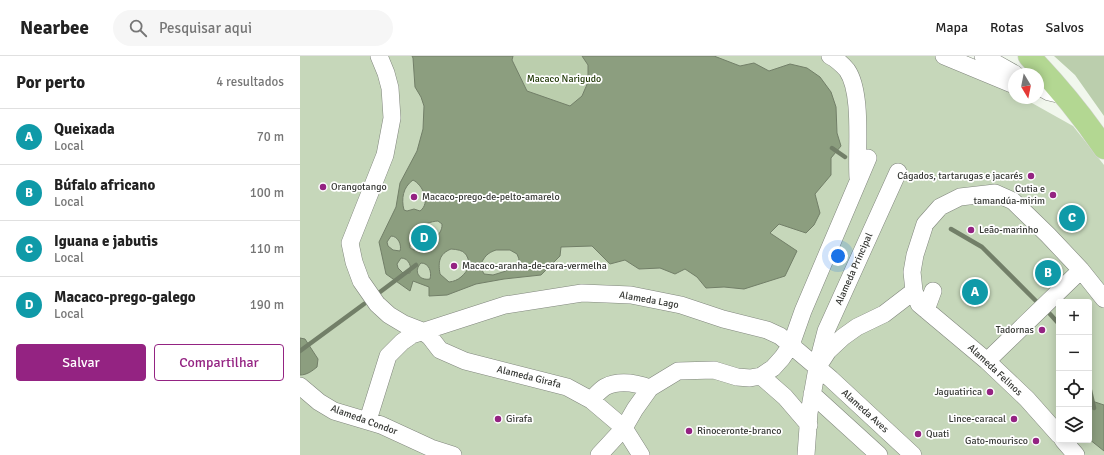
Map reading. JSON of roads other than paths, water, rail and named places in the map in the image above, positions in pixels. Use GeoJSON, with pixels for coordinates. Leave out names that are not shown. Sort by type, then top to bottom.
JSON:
{"type":"FeatureCollection","features":[{"type":"Feature","properties":{"kind":"main road"},"geometry":{"type":"LineString","coordinates":[[1014,56],[1048,89],[1088,124],[1104,148]]}},
{"type":"Feature","properties":{"kind":"main road"},"geometry":{"type":"LineString","coordinates":[[1029,56],[1048,89]]}},
{"type":"Feature","properties":{"kind":"lane"},"geometry":{"type":"LineString","coordinates":[[379,56],[390,88],[392,118],[385,155],[350,242],[354,262],[361,280],[377,304],[389,315],[404,324],[422,331]]}},
{"type":"Feature","properties":{"kind":"lane"},"geometry":{"type":"LineString","coordinates":[[830,56],[847,70],[856,100],[858,182]]}},
{"type":"Feature","properties":{"kind":"lane"},"geometry":{"type":"LineString","coordinates":[[944,56],[1008,82]]}},
{"type":"Feature","properties":{"kind":"lane"},"geometry":{"type":"LineString","coordinates":[[983,56],[1008,70]]}},
{"type":"Feature","properties":{"kind":"lane"},"geometry":{"type":"LineString","coordinates":[[599,455],[624,428],[634,409],[650,388],[678,371],[714,370],[738,377],[750,378],[762,376],[773,368],[791,345],[803,311],[868,158]]}},
{"type":"Feature","properties":{"kind":"lane","name":"Alameda Principal"},"geometry":{"type":"LineString","coordinates":[[806,455],[812,394],[826,331],[898,172]]}},
{"type":"Feature","properties":{"kind":"lane"},"geometry":{"type":"LineString","coordinates":[[817,368],[828,352],[843,337],[857,327],[884,314],[914,291],[912,272],[915,255],[925,224],[940,207],[960,197],[995,193],[1013,201],[1081,270],[1104,299]]}},
{"type":"Feature","properties":{"kind":"lane"},"geometry":{"type":"LineString","coordinates":[[987,361],[1081,270]]}},
{"type":"Feature","properties":{"kind":"lane"},"geometry":{"type":"LineString","coordinates":[[926,310],[933,290]]}},
{"type":"Feature","properties":{"kind":"lane","name":"Alameda Felinos"},"geometry":{"type":"LineString","coordinates":[[914,291],[919,304],[952,330],[987,361],[1027,399],[1056,433]]}},
{"type":"Feature","properties":{"kind":"lane","name":"Alameda Lago"},"geometry":{"type":"LineString","coordinates":[[368,420],[388,356],[402,342],[412,335],[505,305],[582,293],[631,294],[681,305],[723,319],[767,330],[780,336],[817,368]]}},
{"type":"Feature","properties":{"kind":"lane","name":"Alameda Girafa"},"geometry":{"type":"LineString","coordinates":[[422,331],[430,337],[440,350],[465,361],[567,387],[591,400],[624,428],[641,455]]}},
{"type":"Feature","properties":{"kind":"lane","name":"Alameda Aves"},"geometry":{"type":"LineString","coordinates":[[817,368],[913,455]]}},
{"type":"Feature","properties":{"kind":"lane"},"geometry":{"type":"LineString","coordinates":[[762,376],[784,397],[809,425]]}},
{"type":"Feature","properties":{"kind":"lane"},"geometry":{"type":"LineString","coordinates":[[591,400],[604,388],[614,384],[639,384],[650,388]]}},
{"type":"Feature","properties":{"kind":"lane","name":"Alameda Condor"},"geometry":{"type":"LineString","coordinates":[[301,387],[319,402],[334,411],[368,420],[431,448],[453,455]]}},
{"type":"Feature","properties":{"kind":"lane"},"geometry":{"type":"LineString","coordinates":[[812,394],[879,455]]}},
{"type":"Feature","properties":{"kind":"lane"},"geometry":{"type":"LineString","coordinates":[[1066,443],[1076,455]]}},
{"type":"Feature","properties":{"kind":"waterway"},"geometry":{"type":"LineString","coordinates":[[832,148],[845,157]]}},
{"type":"Feature","properties":{"kind":"waterway"},"geometry":{"type":"LineString","coordinates":[[951,229],[982,247],[1036,301]]}},
{"type":"Feature","properties":{"kind":"waterway"},"geometry":{"type":"LineString","coordinates":[[380,292],[416,265]]}},
{"type":"Feature","properties":{"kind":"waterway"},"geometry":{"type":"LineString","coordinates":[[300,351],[364,304]]}},
{"type":"Feature","properties":{"kind":"waterway"},"geometry":{"type":"LineString","coordinates":[[1050,314],[1056,321]]}},
{"type":"Feature","properties":{"kind":"waterway"},"geometry":{"type":"LineString","coordinates":[[1092,399],[1094,408]]}},
{"type":"Feature","properties":{"kind":"place","name":"Cágados, tartarugas e jacarés"},"geometry":{"type":"Point","coordinates":[1031,176]}},
{"type":"Feature","properties":{"kind":"place","name":"Orangotango"},"geometry":{"type":"Point","coordinates":[323,187]}},
{"type":"Feature","properties":{"kind":"place","name":"Cutia e tamandúa-mirim"},"geometry":{"type":"Point","coordinates":[1053,195]}},
{"type":"Feature","properties":{"kind":"place","name":"Macaco-prego-de-pelto-amarelo"},"geometry":{"type":"Point","coordinates":[414,197]}},
{"type":"Feature","properties":{"kind":"place","name":"Iguana e jabutis"},"geometry":{"type":"Point","coordinates":[1072,218]}},
{"type":"Feature","properties":{"kind":"place","name":"Leão-marinho"},"geometry":{"type":"Point","coordinates":[971,230]}},
{"type":"Feature","properties":{"kind":"place","name":"Macaco-prego-galego"},"geometry":{"type":"Point","coordinates":[424,238]}},
{"type":"Feature","properties":{"kind":"place","name":"Macaco-aranha-de-cara-vermelha"},"geometry":{"type":"Point","coordinates":[454,266]}},
{"type":"Feature","properties":{"kind":"place","name":"Búfalo africano"},"geometry":{"type":"Point","coordinates":[1048,273]}},
{"type":"Feature","properties":{"kind":"place","name":"Queixada"},"geometry":{"type":"Point","coordinates":[975,292]}},
{"type":"Feature","properties":{"kind":"place","name":"Tadornas"},"geometry":{"type":"Point","coordinates":[1042,330]}},
{"type":"Feature","properties":{"kind":"place","name":"Jaguatirica"},"geometry":{"type":"Point","coordinates":[990,392]}},
{"type":"Feature","properties":{"kind":"place","name":"Girafa"},"geometry":{"type":"Point","coordinates":[498,419]}},
{"type":"Feature","properties":{"kind":"place","name":"Lince-caracal"},"geometry":{"type":"Point","coordinates":[1014,419]}},
{"type":"Feature","properties":{"kind":"place","name":"Rinoceronte-branco"},"geometry":{"type":"Point","coordinates":[689,431]}},
{"type":"Feature","properties":{"kind":"place","name":"Quati"},"geometry":{"type":"Point","coordinates":[918,434]}},
{"type":"Feature","properties":{"kind":"place","name":"Gato-mourisco"},"geometry":{"type":"Point","coordinates":[1036,441]}},
{"type":"Feature","properties":{"kind":"park label","name":"Macaco Narigudo"},"geometry":{"type":"Point","coordinates":[564,79]}}]}
